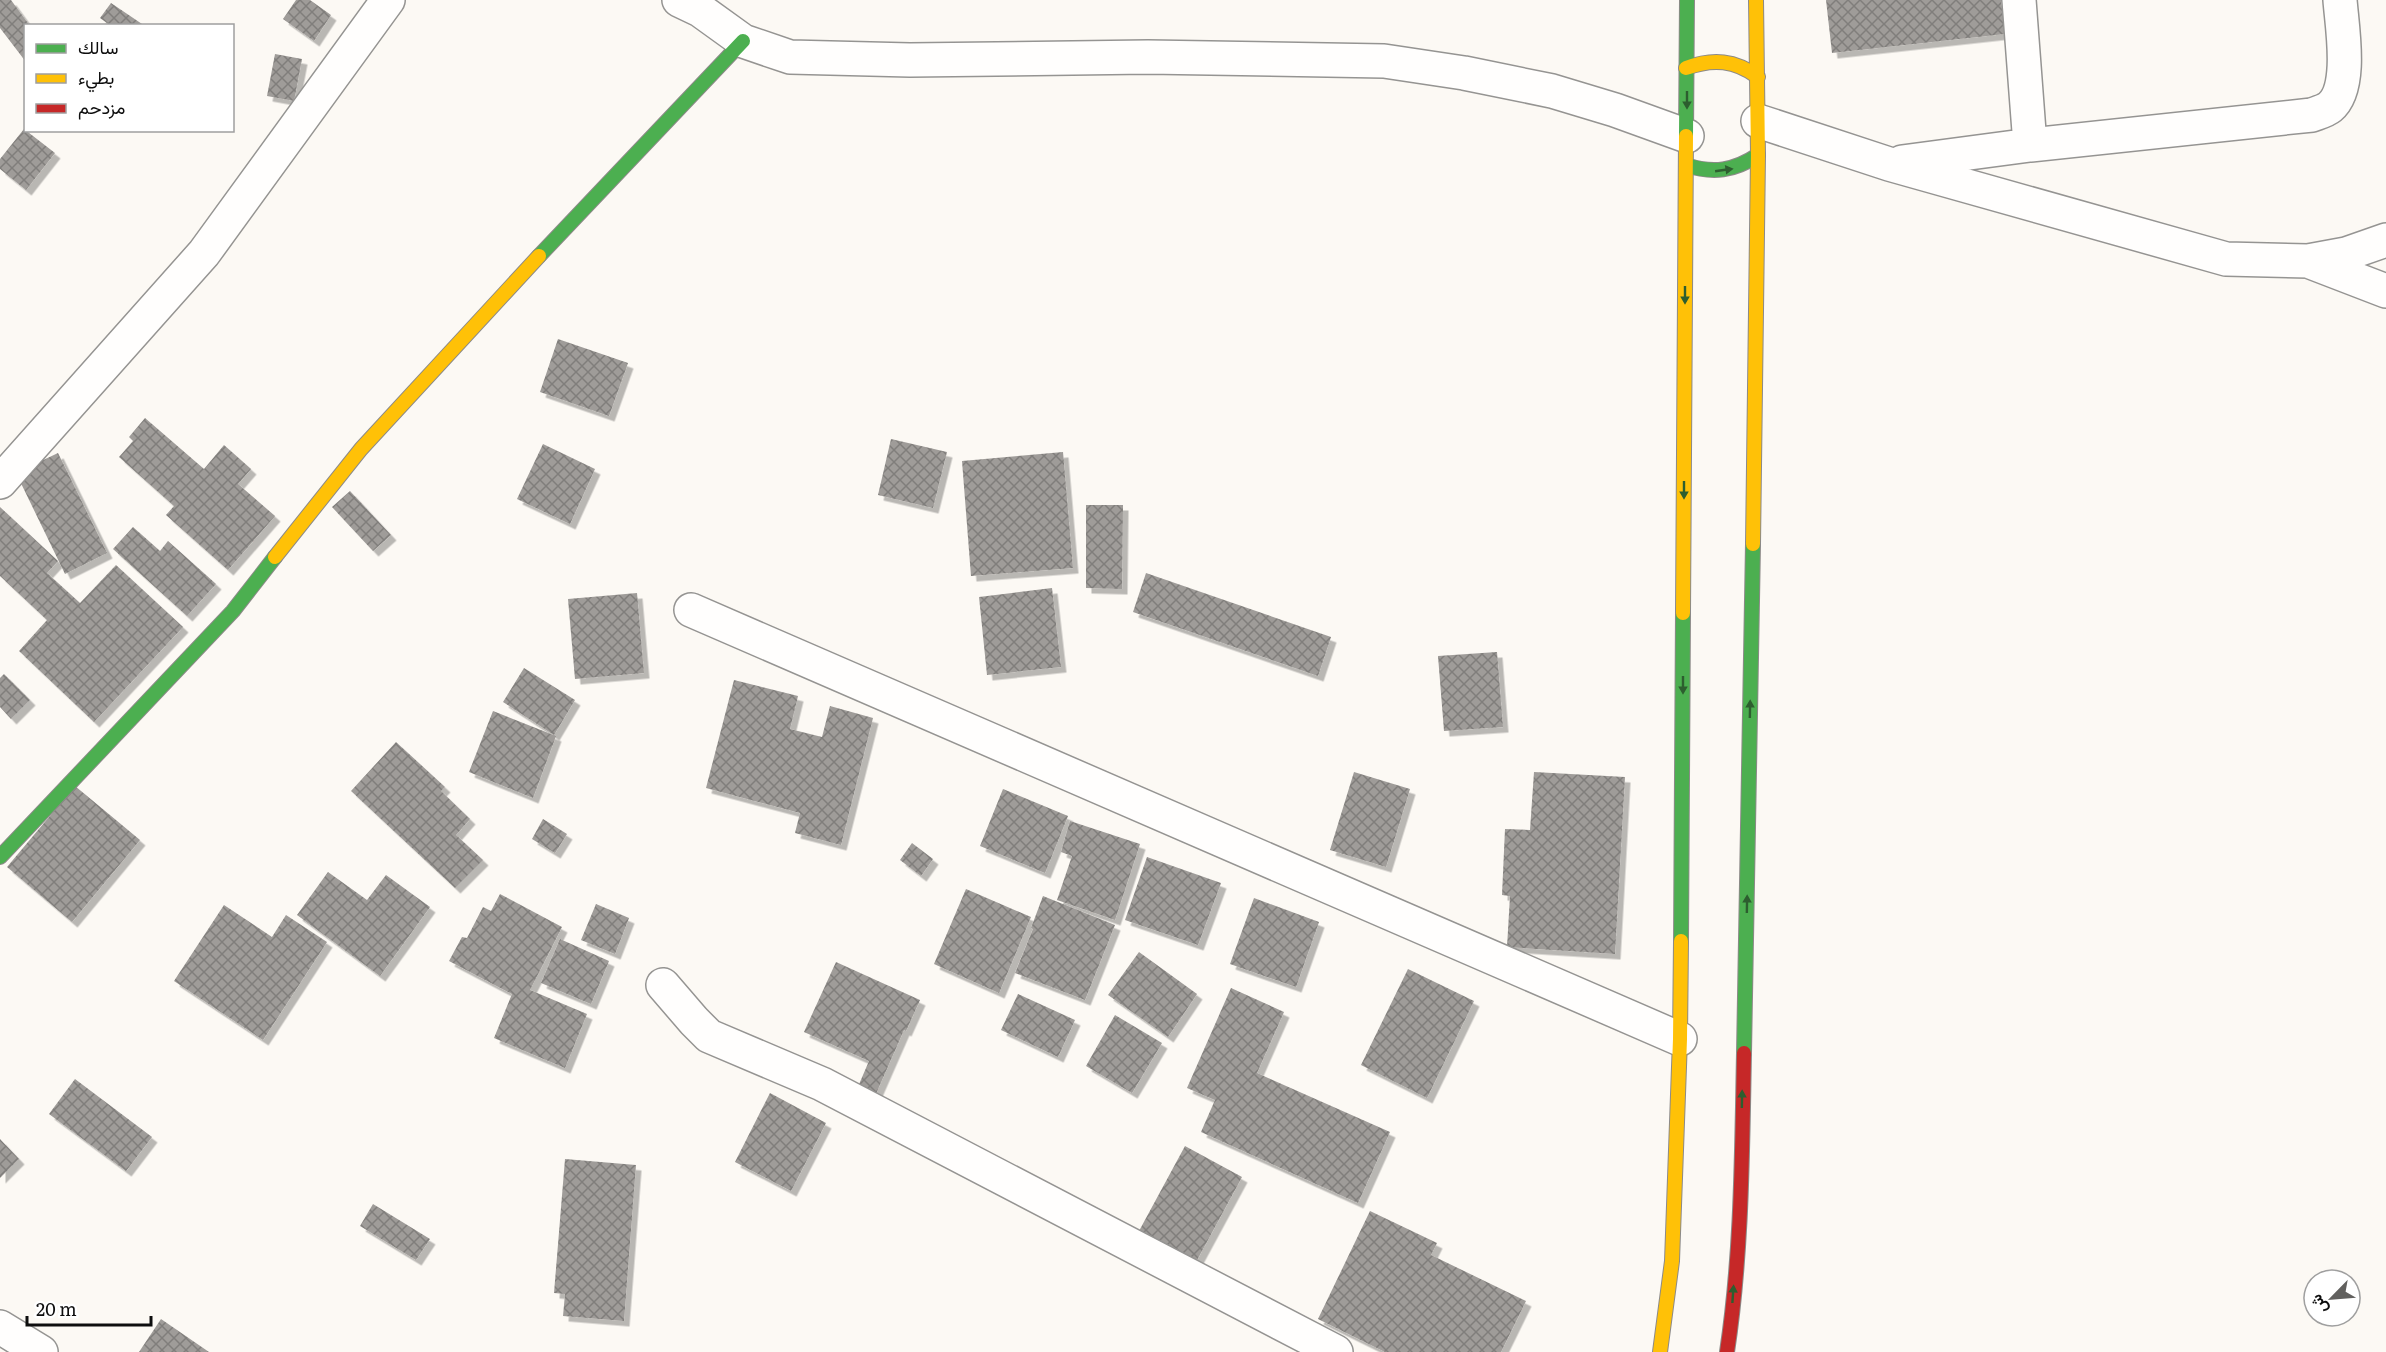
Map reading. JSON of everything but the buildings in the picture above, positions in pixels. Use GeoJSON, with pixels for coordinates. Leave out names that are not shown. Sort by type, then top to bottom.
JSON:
{"type":"FeatureCollection","features":[{"type":"Feature","properties":{"kind":"main road"},"geometry":{"type":"LineString","coordinates":[[1660,1352],[1672,1261],[1680,1039],[1687,0]]}},
{"type":"Feature","properties":{"kind":"main road"},"geometry":{"type":"LineString","coordinates":[[1727,1352],[1732,1318],[1741,1191],[1758,155],[1756,0]]}},
{"type":"Feature","properties":{"kind":"main road"},"geometry":{"type":"LineString","coordinates":[[0,857],[232,610],[361,449],[509,286],[743,41]]}},
{"type":"Feature","properties":{"kind":"main road"},"geometry":{"type":"LineString","coordinates":[[1686,69],[1698,63],[1724,60],[1748,69],[1758,77]]}},
{"type":"Feature","properties":{"kind":"main road"},"geometry":{"type":"LineString","coordinates":[[1686,150],[1701,170],[1716,172],[1731,170],[1746,164],[1758,155]]}},
{"type":"Feature","properties":{"kind":"street"},"geometry":{"type":"LineString","coordinates":[[0,482],[204,253],[388,0]]}},
{"type":"Feature","properties":{"kind":"street"},"geometry":{"type":"LineString","coordinates":[[679,0],[700,10],[743,41],[790,57],[828,59],[1148,57],[1384,61],[1464,73],[1552,91],[1615,110],[1686,150]]}},
{"type":"Feature","properties":{"kind":"street"},"geometry":{"type":"LineString","coordinates":[[2019,0],[2030,145]]}},
{"type":"Feature","properties":{"kind":"street"},"geometry":{"type":"LineString","coordinates":[[1889,164],[2030,145],[2312,115],[2330,107],[2341,89],[2344,53],[2340,0]]}},
{"type":"Feature","properties":{"kind":"street"},"geometry":{"type":"LineString","coordinates":[[1758,121],[1889,164],[2226,259],[2308,261],[2346,254],[2386,240]]}},
{"type":"Feature","properties":{"kind":"street"},"geometry":{"type":"LineString","coordinates":[[2308,261],[2386,291]]}},
{"type":"Feature","properties":{"kind":"street"},"geometry":{"type":"LineString","coordinates":[[691,609],[1680,1039]]}},
{"type":"Feature","properties":{"kind":"street"},"geometry":{"type":"LineString","coordinates":[[663,985],[693,1021],[709,1036],[822,1084],[1336,1352]]}},
{"type":"Feature","properties":{"kind":"street"},"geometry":{"type":"LineString","coordinates":[[0,1327],[41,1352]]}},
{"type":"Feature","properties":{"kind":"traffic: fast"},"geometry":{"type":"LineString","coordinates":[[1686,136],[1687,0]]}},
{"type":"Feature","properties":{"kind":"traffic: fast"},"geometry":{"type":"LineString","coordinates":[[539,256],[743,41]]}},
{"type":"Feature","properties":{"kind":"traffic: fast"},"geometry":{"type":"LineString","coordinates":[[1686,165],[1714,170],[1732,168],[1758,155]]}},
{"type":"Feature","properties":{"kind":"traffic: fast"},"geometry":{"type":"LineString","coordinates":[[1744,1053],[1753,544]]}},
{"type":"Feature","properties":{"kind":"traffic: fast"},"geometry":{"type":"LineString","coordinates":[[0,857],[233,611],[275,557]]}},
{"type":"Feature","properties":{"kind":"traffic: fast"},"geometry":{"type":"LineString","coordinates":[[1681,941],[1683,613]]}},
{"type":"Feature","properties":{"kind":"traffic: slow"},"geometry":{"type":"LineString","coordinates":[[1753,544],[1758,155],[1756,0]]}},
{"type":"Feature","properties":{"kind":"traffic: slow"},"geometry":{"type":"LineString","coordinates":[[1686,68],[1705,63],[1724,62],[1741,67],[1758,77]]}},
{"type":"Feature","properties":{"kind":"traffic: slow"},"geometry":{"type":"LineString","coordinates":[[1683,613],[1686,136]]}},
{"type":"Feature","properties":{"kind":"traffic: slow"},"geometry":{"type":"LineString","coordinates":[[275,557],[361,449],[539,256]]}},
{"type":"Feature","properties":{"kind":"traffic: slow"},"geometry":{"type":"LineString","coordinates":[[1660,1352],[1672,1261],[1681,941]]}},
{"type":"Feature","properties":{"kind":"traffic: jam"},"geometry":{"type":"LineString","coordinates":[[1727,1352],[1736,1277],[1742,1165],[1744,1053]]}}]}
